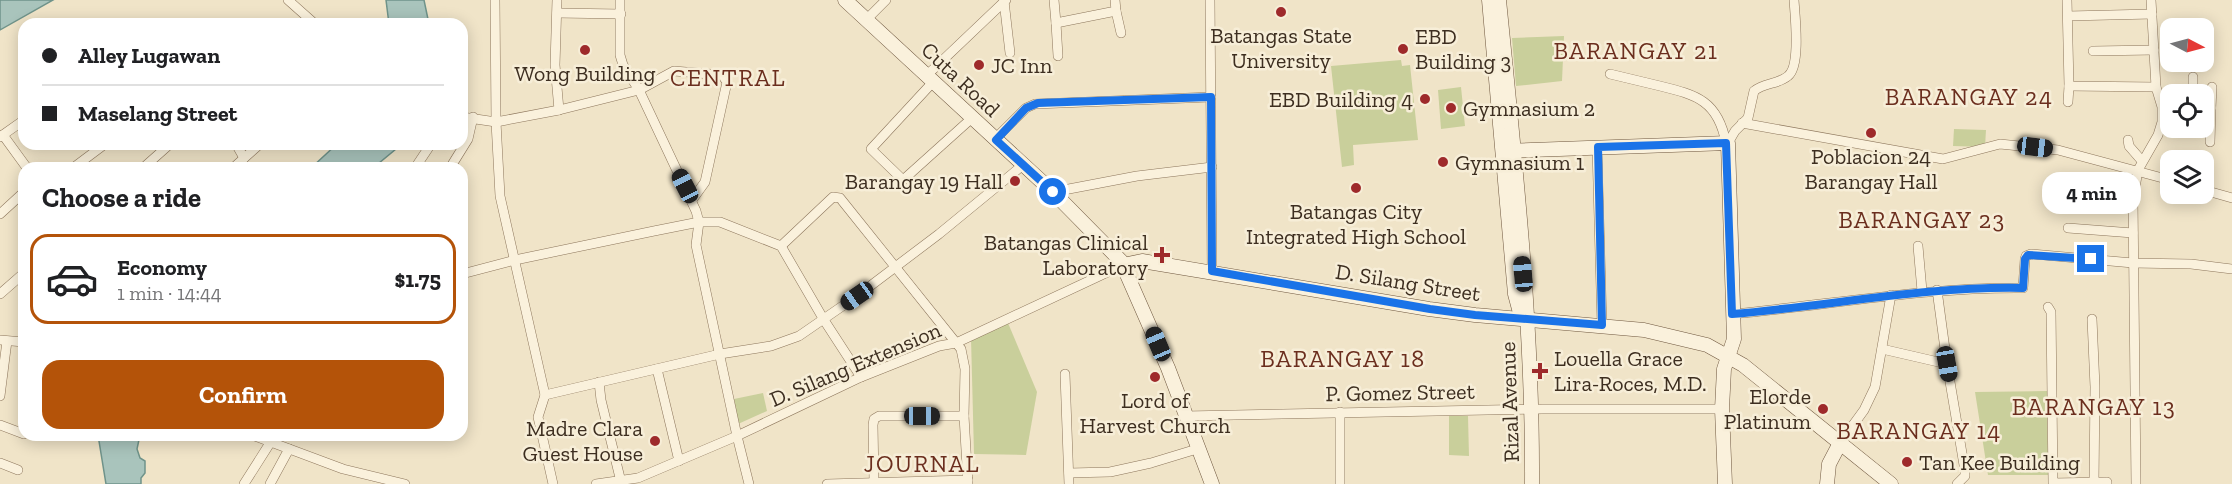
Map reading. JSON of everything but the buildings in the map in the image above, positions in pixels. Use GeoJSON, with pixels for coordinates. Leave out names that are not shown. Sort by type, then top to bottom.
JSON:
{"type":"FeatureCollection","features":[{"type":"Feature","properties":{"kind":"street"},"geometry":{"type":"LineString","coordinates":[[288,0],[308,18]]}},
{"type":"Feature","properties":{"kind":"street"},"geometry":{"type":"LineString","coordinates":[[495,0],[496,122],[500,196],[545,395],[538,417],[553,484]]}},
{"type":"Feature","properties":{"kind":"street"},"geometry":{"type":"LineString","coordinates":[[556,0],[555,65],[559,84],[559,110]]}},
{"type":"Feature","properties":{"kind":"street"},"geometry":{"type":"LineString","coordinates":[[620,0],[620,55],[623,65],[639,90],[693,201],[699,222],[696,245],[749,484]]}},
{"type":"Feature","properties":{"kind":"street","name":"Cuta Road"},"geometry":{"type":"LineString","coordinates":[[845,0],[1053,192],[1123,266],[1162,352],[1212,484]]}},
{"type":"Feature","properties":{"kind":"street"},"geometry":{"type":"LineString","coordinates":[[866,20],[886,0]]}},
{"type":"Feature","properties":{"kind":"street"},"geometry":{"type":"LineString","coordinates":[[1054,0],[1058,56]]}},
{"type":"Feature","properties":{"kind":"street"},"geometry":{"type":"LineString","coordinates":[[1115,0],[1121,33]]}},
{"type":"Feature","properties":{"kind":"street"},"geometry":{"type":"LineString","coordinates":[[1210,0],[1212,271]]}},
{"type":"Feature","properties":{"kind":"street","name":"Rizal Avenue"},"geometry":{"type":"LineString","coordinates":[[1489,0],[1527,320],[1532,411],[1532,484]]}},
{"type":"Feature","properties":{"kind":"street","name":"Rizal Avenue"},"geometry":{"type":"LineString","coordinates":[[1499,0],[1508,151]]}},
{"type":"Feature","properties":{"kind":"street"},"geometry":{"type":"LineString","coordinates":[[1727,143],[1749,115],[1754,91],[1763,84],[1776,84],[1789,76],[1792,71],[1796,40],[1794,0]]}},
{"type":"Feature","properties":{"kind":"street"},"geometry":{"type":"LineString","coordinates":[[2067,0],[2068,102]]}},
{"type":"Feature","properties":{"kind":"street"},"geometry":{"type":"LineString","coordinates":[[2151,0],[2156,87],[2160,95]]}},
{"type":"Feature","properties":{"kind":"street"},"geometry":{"type":"LineString","coordinates":[[1005,1],[1010,52]]}},
{"type":"Feature","properties":{"kind":"street"},"geometry":{"type":"LineString","coordinates":[[972,118],[903,180],[871,149],[930,79],[1005,1]]}},
{"type":"Feature","properties":{"kind":"street"},"geometry":{"type":"LineString","coordinates":[[1056,23],[1116,11]]}},
{"type":"Feature","properties":{"kind":"street"},"geometry":{"type":"LineString","coordinates":[[556,14],[621,14]]}},
{"type":"Feature","properties":{"kind":"street"},"geometry":{"type":"LineString","coordinates":[[2068,16],[2152,14]]}},
{"type":"Feature","properties":{"kind":"street"},"geometry":{"type":"LineString","coordinates":[[2093,51],[2154,50]]}},
{"type":"Feature","properties":{"kind":"street"},"geometry":{"type":"LineString","coordinates":[[468,117],[496,122],[559,110],[639,90],[674,71],[722,75],[727,82],[705,182],[693,201]]}},
{"type":"Feature","properties":{"kind":"street"},"geometry":{"type":"LineString","coordinates":[[1610,74],[1692,94],[1714,111],[1723,126],[1727,143],[1734,339],[1724,369],[1722,409],[1725,484]]}},
{"type":"Feature","properties":{"kind":"street"},"geometry":{"type":"LineString","coordinates":[[2193,77],[2193,84]]}},
{"type":"Feature","properties":{"kind":"street"},"geometry":{"type":"LineString","coordinates":[[2069,86],[2156,87]]}},
{"type":"Feature","properties":{"kind":"street"},"geometry":{"type":"LineString","coordinates":[[996,140],[1026,108],[1035,104],[1211,97]]}},
{"type":"Feature","properties":{"kind":"street"},"geometry":{"type":"LineString","coordinates":[[468,139],[473,117]]}},
{"type":"Feature","properties":{"kind":"street"},"geometry":{"type":"LineString","coordinates":[[1742,123],[1943,159],[1995,145],[2012,144],[2058,150],[2160,177]]}},
{"type":"Feature","properties":{"kind":"street"},"geometry":{"type":"LineString","coordinates":[[18,124],[1,136],[22,162]]}},
{"type":"Feature","properties":{"kind":"street"},"geometry":{"type":"LineString","coordinates":[[2136,484],[2133,200],[2138,170],[2160,128]]}},
{"type":"Feature","properties":{"kind":"street"},"geometry":{"type":"LineString","coordinates":[[2210,138],[2210,142]]}},
{"type":"Feature","properties":{"kind":"street"},"geometry":{"type":"LineString","coordinates":[[2128,140],[2129,146],[2142,160]]}},
{"type":"Feature","properties":{"kind":"street"},"geometry":{"type":"LineString","coordinates":[[1508,151],[1727,143]]}},
{"type":"Feature","properties":{"kind":"street"},"geometry":{"type":"LineString","coordinates":[[1598,147],[1602,325]]}},
{"type":"Feature","properties":{"kind":"street"},"geometry":{"type":"LineString","coordinates":[[81,162],[97,150]]}},
{"type":"Feature","properties":{"kind":"street"},"geometry":{"type":"LineString","coordinates":[[150,162],[163,150]]}},
{"type":"Feature","properties":{"kind":"street"},"geometry":{"type":"LineString","coordinates":[[239,150],[244,158]]}},
{"type":"Feature","properties":{"kind":"street"},"geometry":{"type":"LineString","coordinates":[[240,162],[253,150]]}},
{"type":"Feature","properties":{"kind":"street"},"geometry":{"type":"LineString","coordinates":[[545,395],[720,354],[771,346],[800,336],[939,234],[1023,165]]}},
{"type":"Feature","properties":{"kind":"street"},"geometry":{"type":"LineString","coordinates":[[1053,192],[1137,176],[1212,167]]}},
{"type":"Feature","properties":{"kind":"street"},"geometry":{"type":"LineString","coordinates":[[2214,193],[2232,198]]}},
{"type":"Feature","properties":{"kind":"street"},"geometry":{"type":"LineString","coordinates":[[782,246],[833,197],[837,196],[956,342],[961,349],[963,359],[968,482],[873,481],[827,484]]}},
{"type":"Feature","properties":{"kind":"street"},"geometry":{"type":"LineString","coordinates":[[0,214],[18,198]]}},
{"type":"Feature","properties":{"kind":"street"},"geometry":{"type":"LineString","coordinates":[[468,272],[515,260],[699,222],[729,224],[782,246],[824,320],[861,377]]}},
{"type":"Feature","properties":{"kind":"street"},"geometry":{"type":"LineString","coordinates":[[2068,228],[2133,233]]}},
{"type":"Feature","properties":{"kind":"street"},"geometry":{"type":"LineString","coordinates":[[1918,246],[1922,291]]}},
{"type":"Feature","properties":{"kind":"street"},"geometry":{"type":"LineString","coordinates":[[1732,314],[1922,291],[2023,288],[2025,259],[2028,255],[2133,263],[2162,262],[2232,269]]}},
{"type":"Feature","properties":{"kind":"street","name":"D. Silang Street"},"geometry":{"type":"LineString","coordinates":[[1123,266],[1142,261],[1419,307],[1527,320],[1602,325],[1684,338],[1707,345],[1758,376],[1891,484]]}},
{"type":"Feature","properties":{"kind":"street","name":"D. Silang Extension"},"geometry":{"type":"LineString","coordinates":[[596,484],[638,481],[861,377],[939,346],[956,342],[1123,266]]}},
{"type":"Feature","properties":{"kind":"street"},"geometry":{"type":"LineString","coordinates":[[0,294],[18,278]]}},
{"type":"Feature","properties":{"kind":"street"},"geometry":{"type":"LineString","coordinates":[[1937,290],[1965,471],[1965,476],[1957,484]]}},
{"type":"Feature","properties":{"kind":"street"},"geometry":{"type":"LineString","coordinates":[[1827,484],[1828,464],[1840,442],[1871,398],[1875,387],[1891,295]]}},
{"type":"Feature","properties":{"kind":"street"},"geometry":{"type":"LineString","coordinates":[[2048,307],[2050,312],[2053,483],[2107,482],[2107,484]]}},
{"type":"Feature","properties":{"kind":"street"},"geometry":{"type":"LineString","coordinates":[[2092,319],[2096,387],[2094,483]]}},
{"type":"Feature","properties":{"kind":"street"},"geometry":{"type":"LineString","coordinates":[[0,396],[4,340]]}},
{"type":"Feature","properties":{"kind":"street"},"geometry":{"type":"LineString","coordinates":[[1882,349],[1947,364]]}},
{"type":"Feature","properties":{"kind":"street"},"geometry":{"type":"LineString","coordinates":[[657,369],[679,462]]}},
{"type":"Feature","properties":{"kind":"street"},"geometry":{"type":"LineString","coordinates":[[1065,374],[1069,484]]}},
{"type":"Feature","properties":{"kind":"street"},"geometry":{"type":"LineString","coordinates":[[599,382],[601,400],[621,482]]}},
{"type":"Feature","properties":{"kind":"street","name":"P. Gomez Street"},"geometry":{"type":"LineString","coordinates":[[1185,416],[1340,412],[1722,409]]}},
{"type":"Feature","properties":{"kind":"street"},"geometry":{"type":"LineString","coordinates":[[1340,412],[1340,484]]}},
{"type":"Feature","properties":{"kind":"street"},"geometry":{"type":"LineString","coordinates":[[873,481],[874,419],[879,416],[964,416]]}},
{"type":"Feature","properties":{"kind":"street"},"geometry":{"type":"LineString","coordinates":[[0,425],[18,432]]}},
{"type":"Feature","properties":{"kind":"street"},"geometry":{"type":"LineString","coordinates":[[266,441],[343,469],[405,484]]}},
{"type":"Feature","properties":{"kind":"street"},"geometry":{"type":"LineString","coordinates":[[244,484],[270,443]]}},
{"type":"Feature","properties":{"kind":"street"},"geometry":{"type":"LineString","coordinates":[[270,484],[289,449]]}},
{"type":"Feature","properties":{"kind":"street"},"geometry":{"type":"LineString","coordinates":[[1069,473],[1110,472],[1197,449]]}},
{"type":"Feature","properties":{"kind":"street"},"geometry":{"type":"LineString","coordinates":[[0,463],[18,470]]}},
{"type":"Feature","properties":{"kind":"green space"},"geometry":{"type":"Polygon","coordinates":[[[1564,36],[1562,81],[1516,86],[1512,38],[1564,36]]]}},
{"type":"Feature","properties":{"kind":"green space"},"geometry":{"type":"Polygon","coordinates":[[[1401,60],[1402,66],[1410,65],[1418,140],[1353,145],[1354,165],[1342,167],[1331,66],[1401,60]]]}},
{"type":"Feature","properties":{"kind":"green space","name":"Gymnasium 2"},"geometry":{"type":"Polygon","coordinates":[[[1461,87],[1465,126],[1441,129],[1438,90],[1461,87]]]}},
{"type":"Feature","properties":{"kind":"green space"},"geometry":{"type":"Polygon","coordinates":[[[1954,129],[1986,130],[1985,147],[1953,146],[1954,129]]]}},
{"type":"Feature","properties":{"kind":"green space"},"geometry":{"type":"Polygon","coordinates":[[[1008,323],[1037,392],[1026,455],[974,454],[971,338],[1008,323]]]}},
{"type":"Feature","properties":{"kind":"green space"},"geometry":{"type":"Polygon","coordinates":[[[2047,391],[2048,475],[1988,475],[1975,392],[2047,391]]]}},
{"type":"Feature","properties":{"kind":"green space"},"geometry":{"type":"Polygon","coordinates":[[[763,393],[767,411],[738,424],[734,399],[763,393]]]}},
{"type":"Feature","properties":{"kind":"green space"},"geometry":{"type":"Polygon","coordinates":[[[1449,416],[1468,416],[1469,456],[1449,455],[1449,416]]]}},
{"type":"Feature","properties":{"kind":"water"},"geometry":{"type":"Polygon","coordinates":[[[0,0],[53,0],[18,18],[0,30],[0,0]]]}},
{"type":"Feature","properties":{"kind":"water"},"geometry":{"type":"Polygon","coordinates":[[[386,0],[424,0],[428,18],[388,18],[386,0]]]}},
{"type":"Feature","properties":{"kind":"water"},"geometry":{"type":"Polygon","coordinates":[[[330,150],[395,150],[380,162],[318,162],[330,150]]]}},
{"type":"Feature","properties":{"kind":"water"},"geometry":{"type":"Polygon","coordinates":[[[99,441],[139,441],[137,449],[140,458],[145,461],[145,473],[141,478],[141,484],[106,484],[99,441]]]}},
{"type":"Feature","properties":{"kind":"place","name":"Batangas State University"},"geometry":{"type":"Point","coordinates":[1281,12]}},
{"type":"Feature","properties":{"kind":"place","name":"EBD Building 3"},"geometry":{"type":"Point","coordinates":[1403,49]}},
{"type":"Feature","properties":{"kind":"place","name":"Wong Building"},"geometry":{"type":"Point","coordinates":[585,50]}},
{"type":"Feature","properties":{"kind":"place","name":"JC Inn"},"geometry":{"type":"Point","coordinates":[979,65]}},
{"type":"Feature","properties":{"kind":"place","name":"EBD Building 4"},"geometry":{"type":"Point","coordinates":[1425,99]}},
{"type":"Feature","properties":{"kind":"place","name":"Gymnasium 2"},"geometry":{"type":"Point","coordinates":[1451,108]}},
{"type":"Feature","properties":{"kind":"place","name":"Poblacion 24 Barangay Hall"},"geometry":{"type":"Point","coordinates":[1871,133]}},
{"type":"Feature","properties":{"kind":"place","name":"Gymnasium 1"},"geometry":{"type":"Point","coordinates":[1443,162]}},
{"type":"Feature","properties":{"kind":"place","name":"Barangay 19 Hall"},"geometry":{"type":"Point","coordinates":[1015,181]}},
{"type":"Feature","properties":{"kind":"place","name":"Batangas City Integrated High School"},"geometry":{"type":"Point","coordinates":[1356,188]}},
{"type":"Feature","properties":{"kind":"place","name":"Batangas Clinical Laboratory"},"geometry":{"type":"Point","coordinates":[1162,255]}},
{"type":"Feature","properties":{"kind":"place","name":"Louella Grace Lira-Roces, M.D."},"geometry":{"type":"Point","coordinates":[1540,371]}},
{"type":"Feature","properties":{"kind":"place","name":"Lord of Harvest Church"},"geometry":{"type":"Point","coordinates":[1155,377]}},
{"type":"Feature","properties":{"kind":"place","name":"Elorde Platinum"},"geometry":{"type":"Point","coordinates":[1823,409]}},
{"type":"Feature","properties":{"kind":"place","name":"Madre Clara Guest House"},"geometry":{"type":"Point","coordinates":[655,441]}},
{"type":"Feature","properties":{"kind":"place","name":"Tan Kee Building"},"geometry":{"type":"Point","coordinates":[1907,462]}},
{"type":"Feature","properties":{"kind":"district","name":"BARANGAY 21"},"geometry":{"type":"Point","coordinates":[1636,51]}},
{"type":"Feature","properties":{"kind":"district","name":"CENTRAL"},"geometry":{"type":"Point","coordinates":[728,78]}},
{"type":"Feature","properties":{"kind":"district","name":"BARANGAY 24"},"geometry":{"type":"Point","coordinates":[1969,97]}},
{"type":"Feature","properties":{"kind":"district","name":"BARANGAY 23"},"geometry":{"type":"Point","coordinates":[1922,220]}},
{"type":"Feature","properties":{"kind":"district","name":"BARANGAY 18"},"geometry":{"type":"Point","coordinates":[1343,359]}},
{"type":"Feature","properties":{"kind":"district","name":"BARANGAY 13"},"geometry":{"type":"Point","coordinates":[2094,407]}},
{"type":"Feature","properties":{"kind":"district","name":"BARANGAY 14"},"geometry":{"type":"Point","coordinates":[1919,431]}},
{"type":"Feature","properties":{"kind":"district","name":"JOURNAL"},"geometry":{"type":"Point","coordinates":[922,464]}},
{"type":"Feature","properties":{"kind":"route"},"geometry":{"type":"LineString","coordinates":[[1053,192],[996,140],[1026,108],[1038,103],[1211,97],[1212,271],[1430,309],[1527,320],[1602,325],[1598,147],[1726,143],[1728,143],[1732,314],[1922,291],[2023,288],[2025,259],[2028,255],[2091,259]]}}]}
